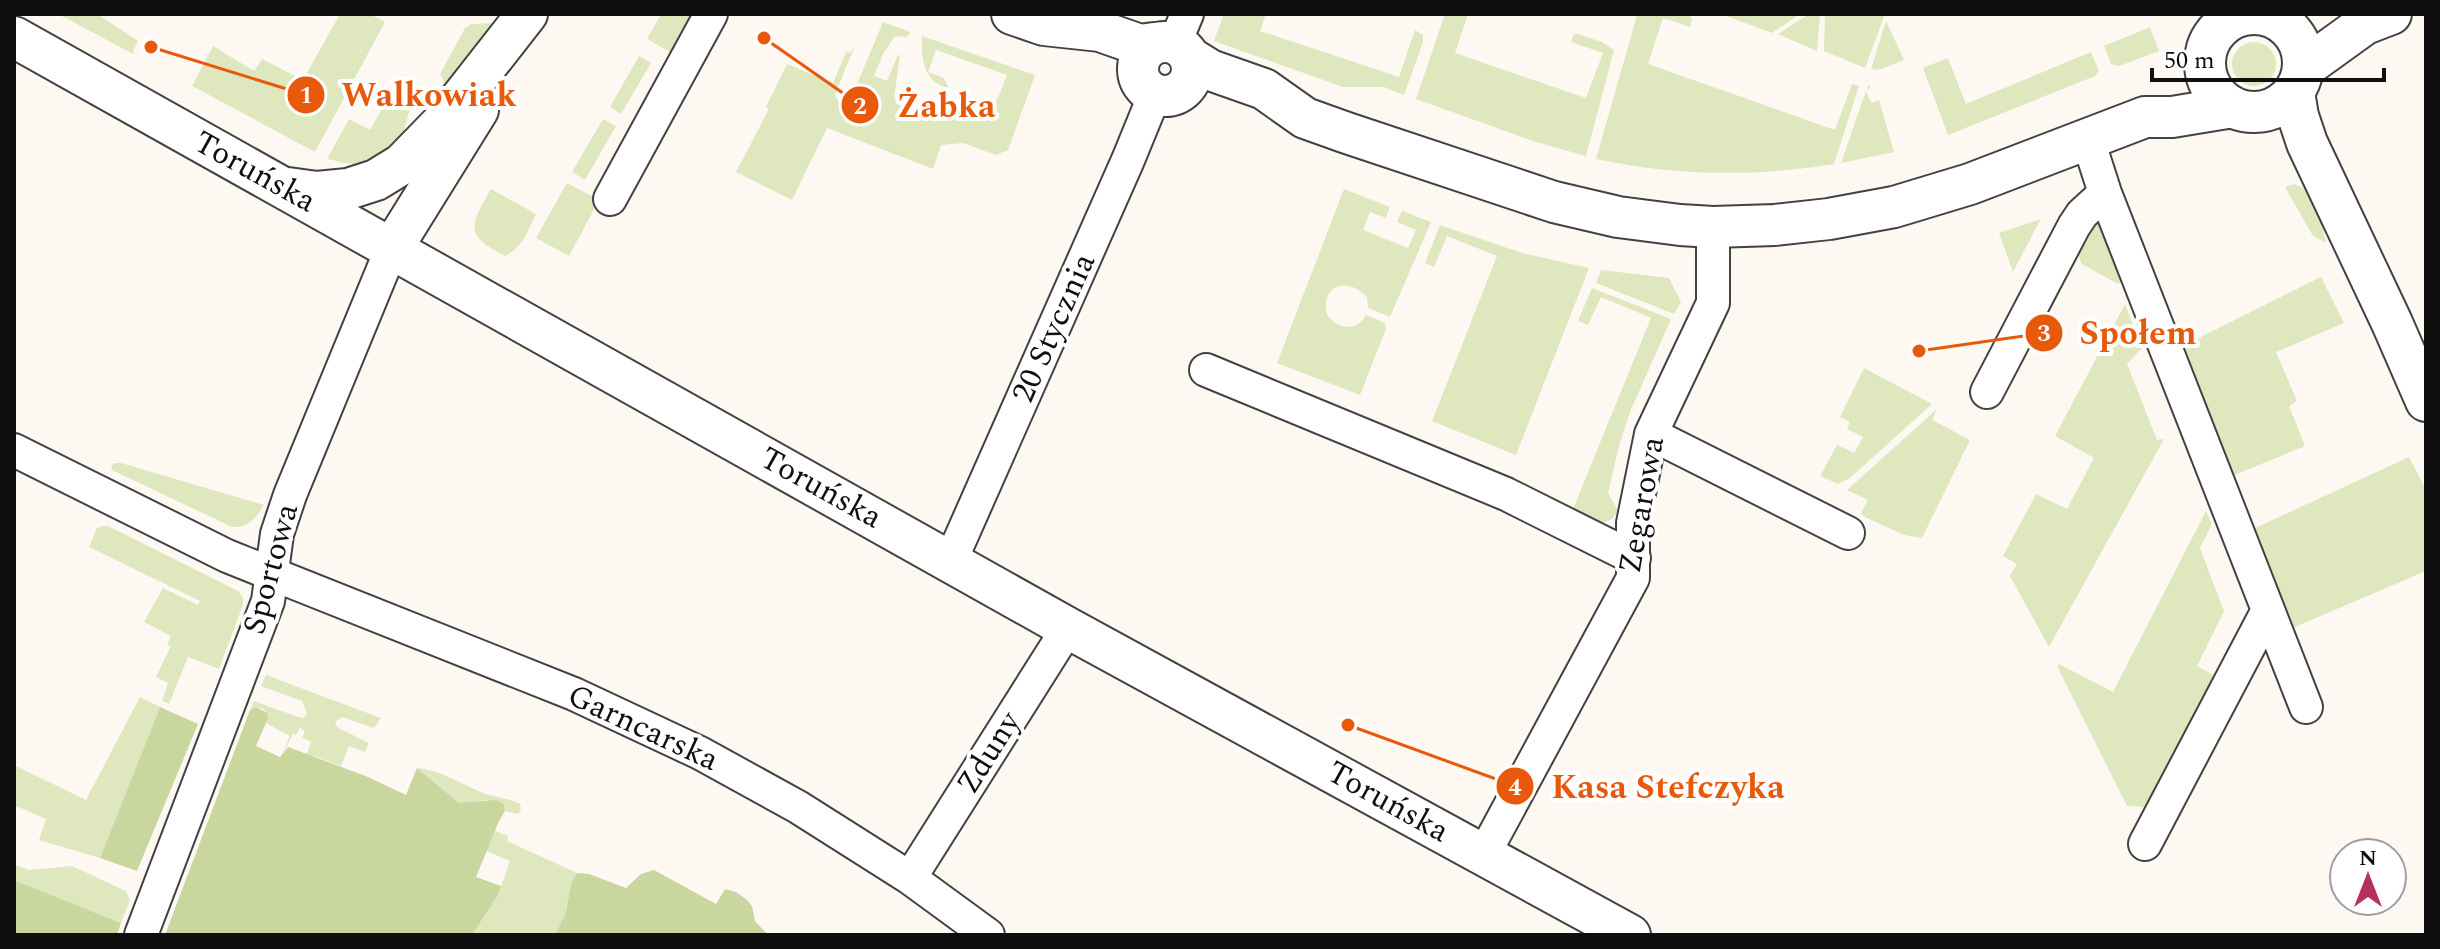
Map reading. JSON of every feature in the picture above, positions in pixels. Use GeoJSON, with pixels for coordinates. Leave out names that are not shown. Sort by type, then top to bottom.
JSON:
{"type":"FeatureCollection","features":[{"type":"Feature","properties":{"kind":"street"},"geometry":{"type":"LineString","coordinates":[[284,188],[317,192],[348,189],[376,180],[402,164],[440,125],[527,14]]}},
{"type":"Feature","properties":{"kind":"street"},"geometry":{"type":"LineString","coordinates":[[391,250],[475,115],[527,14]]}},
{"type":"Feature","properties":{"kind":"street"},"geometry":{"type":"LineString","coordinates":[[610,199],[711,14]]}},
{"type":"Feature","properties":{"kind":"street"},"geometry":{"type":"LineString","coordinates":[[2145,117],[2207,39],[2226,24],[2261,17],[2378,19]]}},
{"type":"Feature","properties":{"kind":"street"},"geometry":{"type":"LineString","coordinates":[[2261,17],[2295,36],[2302,51],[2298,116],[2307,143],[2426,401]]}},
{"type":"Feature","properties":{"kind":"street"},"geometry":{"type":"LineString","coordinates":[[2207,39],[2207,75],[2221,99],[2246,112],[2273,109],[2285,102],[2299,80],[2378,19]]}},
{"type":"Feature","properties":{"kind":"street"},"geometry":{"type":"LineString","coordinates":[[1028,20],[1100,31],[1140,45],[1168,61],[1201,95],[1255,114],[1305,118],[1554,202],[1618,217],[1713,227],[1775,225],[1894,207],[1970,184],[2145,117],[2172,117],[2233,107]]}},
{"type":"Feature","properties":{"kind":"street","name":"Toruńska"},"geometry":{"type":"LineString","coordinates":[[14,37],[1068,628],[1630,935]]}},
{"type":"Feature","properties":{"kind":"street","name":"20 Stycznia"},"geometry":{"type":"LineString","coordinates":[[951,560],[1128,160],[1168,61]]}},
{"type":"Feature","properties":{"kind":"street"},"geometry":{"type":"LineString","coordinates":[[2088,140],[2105,193],[2306,707]]}},
{"type":"Feature","properties":{"kind":"street"},"geometry":{"type":"LineString","coordinates":[[1987,392],[2074,226],[2105,193]]}},
{"type":"Feature","properties":{"kind":"street","name":"Zegarowa"},"geometry":{"type":"LineString","coordinates":[[1484,854],[1634,568],[1633,523],[1651,434],[1713,303],[1713,227]]}},
{"type":"Feature","properties":{"kind":"street","name":"Sportowa"},"geometry":{"type":"LineString","coordinates":[[141,935],[268,601],[277,534],[290,495],[391,250]]}},
{"type":"Feature","properties":{"kind":"street"},"geometry":{"type":"LineString","coordinates":[[1206,370],[1506,494],[1634,568]]}},
{"type":"Feature","properties":{"kind":"street"},"geometry":{"type":"LineString","coordinates":[[1651,434],[1848,533]]}},
{"type":"Feature","properties":{"kind":"street","name":"Garncarska"},"geometry":{"type":"LineString","coordinates":[[14,450],[227,556],[574,694],[688,747],[798,807],[910,878],[988,935]]}},
{"type":"Feature","properties":{"kind":"street"},"geometry":{"type":"LineString","coordinates":[[2145,844],[2267,612]]}},
{"type":"Feature","properties":{"kind":"street","name":"Zduny"},"geometry":{"type":"LineString","coordinates":[[910,878],[1068,628]]}},
{"type":"Feature","properties":{"kind":"green space"},"geometry":{"type":"Polygon","coordinates":[[[58,14],[97,14],[138,41],[134,53],[133,54],[58,14]]]}},
{"type":"Feature","properties":{"kind":"green space"},"geometry":{"type":"Polygon","coordinates":[[[340,14],[370,14],[385,22],[315,152],[192,86],[213,46],[254,71],[262,59],[303,80],[340,14]]]}},
{"type":"Feature","properties":{"kind":"green space"},"geometry":{"type":"Polygon","coordinates":[[[661,14],[697,14],[675,55],[647,39],[661,14]]]}},
{"type":"Feature","properties":{"kind":"green space"},"geometry":{"type":"Polygon","coordinates":[[[1224,14],[1266,14],[1260,31],[1399,77],[1415,30],[1423,35],[1423,42],[1404,95],[1384,87],[1343,87],[1214,41],[1224,14]]]}},
{"type":"Feature","properties":{"kind":"green space"},"geometry":{"type":"Polygon","coordinates":[[[1445,14],[1468,14],[1455,53],[1586,98],[1603,53],[1571,42],[1574,33],[1602,42],[1614,50],[1586,156],[1536,142],[1416,99],[1445,14]]]}},
{"type":"Feature","properties":{"kind":"green space"},"geometry":{"type":"Polygon","coordinates":[[[1689,14],[1692,20],[1690,27],[1663,18],[1648,64],[1835,130],[1852,84],[1859,86],[1834,164],[1774,171],[1715,173],[1655,169],[1596,159],[1637,15],[1689,14]]]}},
{"type":"Feature","properties":{"kind":"green space"},"geometry":{"type":"Polygon","coordinates":[[[1721,14],[1800,14],[1772,33],[1721,14]]]}},
{"type":"Feature","properties":{"kind":"green space"},"geometry":{"type":"Polygon","coordinates":[[[1809,14],[1820,14],[1817,51],[1778,34],[1809,14]]]}},
{"type":"Feature","properties":{"kind":"green space"},"geometry":{"type":"Polygon","coordinates":[[[1825,14],[1885,14],[1865,68],[1824,51],[1825,14]]]}},
{"type":"Feature","properties":{"kind":"green space"},"geometry":{"type":"Polygon","coordinates":[[[1886,21],[1904,60],[1878,70],[1871,69],[1886,21]]]}},
{"type":"Feature","properties":{"kind":"green space"},"geometry":{"type":"Polygon","coordinates":[[[883,22],[910,32],[907,37],[895,36],[874,76],[887,81],[900,55],[894,98],[918,109],[989,110],[998,98],[1007,75],[936,50],[928,72],[944,78],[949,88],[941,86],[929,76],[926,69],[922,36],[1035,75],[1008,150],[996,155],[963,143],[941,145],[933,169],[827,128],[792,200],[736,172],[769,109],[766,107],[787,64],[833,83],[846,52],[850,53],[855,45],[835,95],[845,113],[883,22]]]}},
{"type":"Feature","properties":{"kind":"green space"},"geometry":{"type":"Polygon","coordinates":[[[495,23],[445,101],[439,91],[444,82],[440,74],[465,28],[471,24],[495,23]]]}},
{"type":"Feature","properties":{"kind":"green space"},"geometry":{"type":"Polygon","coordinates":[[[2150,27],[2159,51],[2119,66],[2111,64],[2104,46],[2150,27]]]}},
{"type":"Feature","properties":{"kind":"green space"},"geometry":{"type":"Polygon","coordinates":[[[2254,42],[2270,48],[2276,64],[2270,80],[2254,86],[2238,80],[2232,64],[2238,48],[2254,42]]]}},
{"type":"Feature","properties":{"kind":"green space"},"geometry":{"type":"Polygon","coordinates":[[[2091,52],[2099,71],[2095,76],[1948,135],[1923,68],[1948,58],[1966,104],[2091,52]]]}},
{"type":"Feature","properties":{"kind":"green space"},"geometry":{"type":"Polygon","coordinates":[[[639,56],[651,63],[621,114],[610,107],[639,56]]]}},
{"type":"Feature","properties":{"kind":"green space"},"geometry":{"type":"Polygon","coordinates":[[[402,74],[415,97],[404,129],[394,145],[381,155],[360,163],[327,159],[349,119],[370,130],[402,74]]]}},
{"type":"Feature","properties":{"kind":"green space"},"geometry":{"type":"Polygon","coordinates":[[[1866,90],[1871,103],[1879,100],[1894,152],[1841,163],[1866,90]]]}},
{"type":"Feature","properties":{"kind":"green space"},"geometry":{"type":"Polygon","coordinates":[[[603,119],[616,126],[585,180],[572,172],[603,119]]]}},
{"type":"Feature","properties":{"kind":"green space"},"geometry":{"type":"Polygon","coordinates":[[[567,183],[599,200],[569,256],[536,238],[567,183]]]}},
{"type":"Feature","properties":{"kind":"green space"},"geometry":{"type":"Polygon","coordinates":[[[2294,184],[2315,193],[2326,243],[2313,236],[2285,187],[2294,184]]]}},
{"type":"Feature","properties":{"kind":"green space"},"geometry":{"type":"Polygon","coordinates":[[[491,189],[536,214],[520,244],[505,256],[482,241],[474,228],[491,189]]]}},
{"type":"Feature","properties":{"kind":"green space"},"geometry":{"type":"Polygon","coordinates":[[[1344,189],[1390,207],[1386,218],[1370,212],[1363,230],[1408,248],[1416,230],[1397,222],[1402,211],[1431,222],[1390,317],[1368,308],[1367,297],[1352,287],[1338,287],[1328,296],[1327,314],[1341,326],[1358,324],[1366,315],[1385,323],[1386,329],[1360,395],[1277,363],[1344,189]]]}},
{"type":"Feature","properties":{"kind":"green space"},"geometry":{"type":"Polygon","coordinates":[[[2041,219],[2038,224],[2013,272],[1999,233],[2041,219]]]}},
{"type":"Feature","properties":{"kind":"green space"},"geometry":{"type":"Polygon","coordinates":[[[2095,221],[2099,223],[2123,280],[2118,284],[2082,264],[2078,255],[2095,221]]]}},
{"type":"Feature","properties":{"kind":"green space"},"geometry":{"type":"Polygon","coordinates":[[[1440,225],[1522,253],[1589,268],[1516,455],[1432,421],[1497,256],[1447,236],[1434,267],[1425,263],[1440,225]]]}},
{"type":"Feature","properties":{"kind":"green space"},"geometry":{"type":"Polygon","coordinates":[[[1601,270],[1669,278],[1681,302],[1674,314],[1596,283],[1601,270]]]}},
{"type":"Feature","properties":{"kind":"green space"},"geometry":{"type":"Polygon","coordinates":[[[2321,277],[2344,323],[2276,352],[2297,401],[2289,406],[2305,446],[2232,476],[2181,347],[2321,277]]]}},
{"type":"Feature","properties":{"kind":"green space"},"geometry":{"type":"Polygon","coordinates":[[[1592,288],[1671,319],[1630,412],[1619,446],[1608,493],[1618,511],[1612,519],[1595,526],[1577,518],[1573,509],[1651,318],[1601,297],[1588,325],[1578,321],[1592,288]]]}},
{"type":"Feature","properties":{"kind":"green space"},"geometry":{"type":"Polygon","coordinates":[[[2125,304],[2142,348],[2127,364],[2157,440],[2164,439],[2049,647],[2010,576],[2017,564],[2003,556],[2036,494],[2067,509],[2094,458],[2055,436],[2125,304]]]}},
{"type":"Feature","properties":{"kind":"green space"},"geometry":{"type":"Polygon","coordinates":[[[1864,368],[1932,404],[1850,478],[1838,484],[1820,476],[1837,445],[1854,453],[1863,437],[1847,429],[1850,422],[1840,417],[1864,368]]]}},
{"type":"Feature","properties":{"kind":"green space"},"geometry":{"type":"Polygon","coordinates":[[[1937,409],[1932,420],[1970,440],[1922,538],[1904,535],[1865,517],[1861,513],[1868,500],[1847,490],[1937,409]]]}},
{"type":"Feature","properties":{"kind":"green space"},"geometry":{"type":"Polygon","coordinates":[[[2409,457],[2426,490],[2426,571],[2290,629],[2253,529],[2409,457]]]}},
{"type":"Feature","properties":{"kind":"green space"},"geometry":{"type":"Polygon","coordinates":[[[115,463],[264,505],[252,521],[232,527],[112,470],[111,466],[115,463]]]}},
{"type":"Feature","properties":{"kind":"green space"},"geometry":{"type":"Polygon","coordinates":[[[2206,511],[2212,524],[2200,548],[2224,611],[2197,666],[2223,680],[2157,808],[2127,806],[2057,666],[2059,664],[2113,692],[2206,511]]]}},
{"type":"Feature","properties":{"kind":"green space"},"geometry":{"type":"Polygon","coordinates":[[[103,526],[238,591],[243,598],[219,669],[188,657],[169,704],[162,701],[168,683],[156,677],[171,646],[167,645],[171,636],[144,622],[163,588],[198,605],[200,601],[89,547],[97,528],[103,526]]]}},
{"type":"Feature","properties":{"kind":"green space"},"geometry":{"type":"Polygon","coordinates":[[[266,675],[381,718],[374,728],[342,717],[335,722],[337,727],[369,743],[365,752],[349,746],[341,766],[306,755],[311,742],[302,738],[305,732],[300,728],[296,735],[293,734],[281,757],[290,736],[266,723],[265,710],[256,707],[250,710],[254,701],[298,717],[304,718],[307,713],[302,701],[261,686],[266,675]]]}},
{"type":"Feature","properties":{"kind":"green space"},"geometry":{"type":"Polygon","coordinates":[[[140,697],[160,707],[100,858],[39,840],[46,819],[14,805],[14,765],[86,800],[140,697]]]}},
{"type":"Feature","properties":{"kind":"green space"},"geometry":{"type":"Polygon","coordinates":[[[160,707],[198,724],[137,871],[100,858],[160,707]]]}},
{"type":"Feature","properties":{"kind":"green space"},"geometry":{"type":"Polygon","coordinates":[[[256,707],[267,713],[268,718],[256,746],[280,757],[288,747],[406,795],[417,768],[459,803],[496,800],[504,804],[505,811],[476,877],[501,886],[472,935],[165,935],[250,710],[256,707]]]}},
{"type":"Feature","properties":{"kind":"green space"},"geometry":{"type":"Polygon","coordinates":[[[417,768],[516,802],[521,809],[518,814],[505,811],[504,804],[485,800],[459,803],[417,768]]]}},
{"type":"Feature","properties":{"kind":"green space"},"geometry":{"type":"Polygon","coordinates":[[[495,831],[508,836],[507,841],[577,873],[571,883],[566,912],[555,935],[472,935],[498,895],[510,861],[486,851],[495,831]]]}},
{"type":"Feature","properties":{"kind":"green space"},"geometry":{"type":"Polygon","coordinates":[[[14,864],[28,870],[72,866],[126,891],[130,900],[121,923],[14,880],[14,864]]]}},
{"type":"Feature","properties":{"kind":"green space"},"geometry":{"type":"Polygon","coordinates":[[[654,870],[716,904],[725,889],[736,892],[752,906],[755,921],[768,935],[555,935],[566,912],[571,883],[577,873],[589,874],[626,888],[641,874],[654,870]]]}},
{"type":"Feature","properties":{"kind":"green space"},"geometry":{"type":"Polygon","coordinates":[[[14,880],[121,923],[117,935],[14,935],[14,880]]]}},
{"type":"Feature","properties":{"kind":"place","name":"Żabka"},"geometry":{"type":"Point","coordinates":[764,38]}},
{"type":"Feature","properties":{"kind":"place","name":"Walkowiak"},"geometry":{"type":"Point","coordinates":[151,47]}},
{"type":"Feature","properties":{"kind":"place","name":"Społem"},"geometry":{"type":"Point","coordinates":[1919,351]}},
{"type":"Feature","properties":{"kind":"place","name":"Kasa Stefczyka"},"geometry":{"type":"Point","coordinates":[1348,725]}}]}
